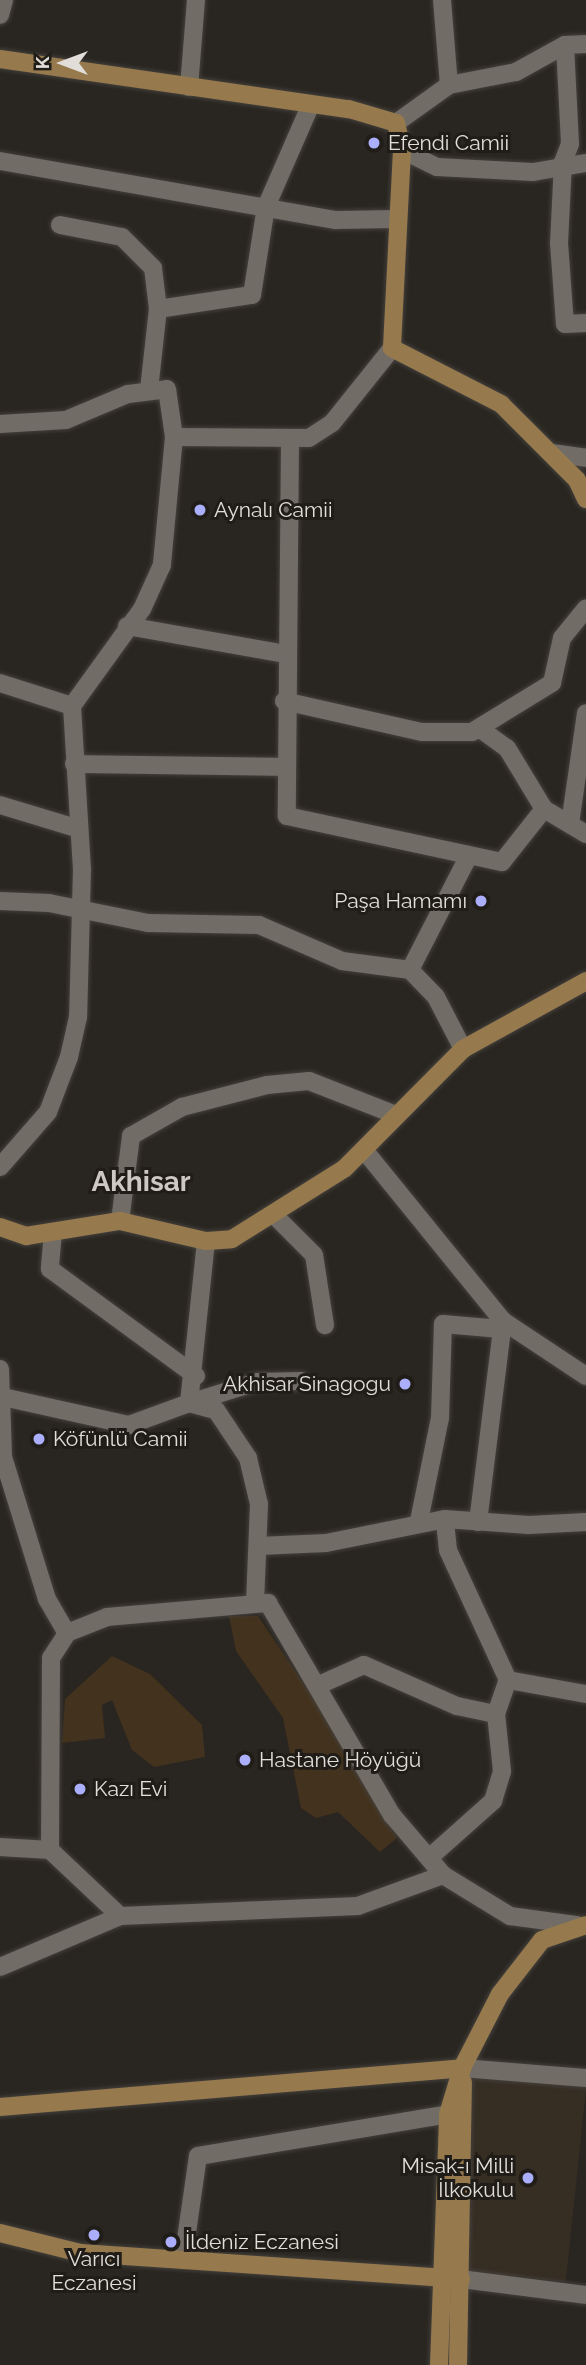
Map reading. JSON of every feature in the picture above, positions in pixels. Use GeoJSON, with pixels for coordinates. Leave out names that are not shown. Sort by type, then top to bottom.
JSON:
{"type":"FeatureCollection","features":[{"type":"Feature","properties":{"kind":"street"},"geometry":{"type":"LineString","coordinates":[[0,15],[4,0]]}},
{"type":"Feature","properties":{"kind":"street"},"geometry":{"type":"LineString","coordinates":[[188,87],[196,0]]}},
{"type":"Feature","properties":{"kind":"street"},"geometry":{"type":"LineString","coordinates":[[442,0],[449,85]]}},
{"type":"Feature","properties":{"kind":"street"},"geometry":{"type":"LineString","coordinates":[[0,59],[311,104],[396,123],[449,85],[516,72],[565,45],[586,44]]}},
{"type":"Feature","properties":{"kind":"street"},"geometry":{"type":"LineString","coordinates":[[565,45],[570,144],[563,162],[565,324],[586,323]]}},
{"type":"Feature","properties":{"kind":"street"},"geometry":{"type":"LineString","coordinates":[[158,309],[251,295],[266,207],[311,104]]}},
{"type":"Feature","properties":{"kind":"street"},"geometry":{"type":"LineString","coordinates":[[174,437],[309,438],[332,423],[392,348],[402,150],[396,123]]}},
{"type":"Feature","properties":{"kind":"street"},"geometry":{"type":"LineString","coordinates":[[402,150],[437,167],[533,172],[563,162],[586,163]]}},
{"type":"Feature","properties":{"kind":"street"},"geometry":{"type":"LineString","coordinates":[[0,161],[336,220],[397,219]]}},
{"type":"Feature","properties":{"kind":"street"},"geometry":{"type":"LineString","coordinates":[[60,225],[122,237],[153,268],[158,309],[149,390]]}},
{"type":"Feature","properties":{"kind":"street"},"geometry":{"type":"LineString","coordinates":[[392,348],[501,404],[552,453],[586,499]]}},
{"type":"Feature","properties":{"kind":"street"},"geometry":{"type":"LineString","coordinates":[[0,424],[66,420],[149,390],[167,389],[174,437],[162,565],[127,626],[72,706],[80,912],[78,1017],[69,1057],[48,1112],[0,1167]]}},
{"type":"Feature","properties":{"kind":"street"},"geometry":{"type":"LineString","coordinates":[[290,439],[284,701],[288,816],[468,858],[502,862],[544,809]]}},
{"type":"Feature","properties":{"kind":"street"},"geometry":{"type":"LineString","coordinates":[[552,453],[586,458]]}},
{"type":"Feature","properties":{"kind":"street"},"geometry":{"type":"LineString","coordinates":[[284,701],[422,732],[479,728],[552,683],[562,638],[586,608]]}},
{"type":"Feature","properties":{"kind":"street"},"geometry":{"type":"LineString","coordinates":[[127,626],[285,654]]}},
{"type":"Feature","properties":{"kind":"street"},"geometry":{"type":"LineString","coordinates":[[0,683],[72,706]]}},
{"type":"Feature","properties":{"kind":"street"},"geometry":{"type":"LineString","coordinates":[[479,728],[507,748],[544,809],[578,829],[586,713]]}},
{"type":"Feature","properties":{"kind":"street"},"geometry":{"type":"LineString","coordinates":[[74,764],[285,767]]}},
{"type":"Feature","properties":{"kind":"street"},"geometry":{"type":"LineString","coordinates":[[0,805],[76,828]]}},
{"type":"Feature","properties":{"kind":"street"},"geometry":{"type":"LineString","coordinates":[[410,970],[468,858]]}},
{"type":"Feature","properties":{"kind":"street"},"geometry":{"type":"LineString","coordinates":[[0,901],[148,923],[259,925],[342,961],[410,970],[436,997],[463,1049]]}},
{"type":"Feature","properties":{"kind":"street"},"geometry":{"type":"LineString","coordinates":[[0,1227],[26,1236],[120,1222],[206,1241],[232,1239],[275,1216],[364,1150],[463,1049],[586,981]]}},
{"type":"Feature","properties":{"kind":"street"},"geometry":{"type":"LineString","coordinates":[[120,1222],[131,1136],[182,1107],[255,1087],[309,1081],[396,1115]]}},
{"type":"Feature","properties":{"kind":"street"},"geometry":{"type":"LineString","coordinates":[[364,1150],[502,1325],[584,1367]]}},
{"type":"Feature","properties":{"kind":"street"},"geometry":{"type":"LineString","coordinates":[[275,1216],[314,1255],[325,1325]]}},
{"type":"Feature","properties":{"kind":"street"},"geometry":{"type":"LineString","coordinates":[[53,1232],[50,1269],[196,1376]]}},
{"type":"Feature","properties":{"kind":"street"},"geometry":{"type":"LineString","coordinates":[[189,1403],[196,1376],[206,1241]]}},
{"type":"Feature","properties":{"kind":"street"},"geometry":{"type":"LineString","coordinates":[[419,1521],[440,1418],[443,1324],[502,1325]]}},
{"type":"Feature","properties":{"kind":"street"},"geometry":{"type":"LineString","coordinates":[[478,1522],[502,1325]]}},
{"type":"Feature","properties":{"kind":"street"},"geometry":{"type":"LineString","coordinates":[[0,1368],[3,1457],[18,1488],[47,1599],[67,1633]]}},
{"type":"Feature","properties":{"kind":"street"},"geometry":{"type":"LineString","coordinates":[[3,1397],[129,1425],[257,1382],[301,1381]]}},
{"type":"Feature","properties":{"kind":"street"},"geometry":{"type":"LineString","coordinates":[[189,1403],[216,1410],[248,1458],[259,1504],[255,1602]]}},
{"type":"Feature","properties":{"kind":"street"},"geometry":{"type":"LineString","coordinates":[[429,1858],[493,1801],[502,1772],[496,1714],[508,1680],[448,1550],[445,1519]]}},
{"type":"Feature","properties":{"kind":"street"},"geometry":{"type":"LineString","coordinates":[[259,1546],[356,1539],[419,1521],[445,1519],[478,1522],[586,1522]]}},
{"type":"Feature","properties":{"kind":"street"},"geometry":{"type":"LineString","coordinates":[[50,1850],[51,1658],[67,1633],[107,1617],[255,1602],[268,1603],[319,1685],[392,1815],[443,1875],[510,1916],[581,1925]]}},
{"type":"Feature","properties":{"kind":"street"},"geometry":{"type":"LineString","coordinates":[[319,1685],[364,1664],[457,1706],[496,1714]]}},
{"type":"Feature","properties":{"kind":"street"},"geometry":{"type":"LineString","coordinates":[[508,1680],[586,1694]]}},
{"type":"Feature","properties":{"kind":"street"},"geometry":{"type":"LineString","coordinates":[[0,1847],[50,1850],[120,1916]]}},
{"type":"Feature","properties":{"kind":"street"},"geometry":{"type":"LineString","coordinates":[[0,1967],[120,1916],[358,1906],[443,1875]]}},
{"type":"Feature","properties":{"kind":"street"},"geometry":{"type":"LineString","coordinates":[[457,2365],[448,2114],[462,2068],[500,1994],[542,1940],[581,1925]]}},
{"type":"Feature","properties":{"kind":"street"},"geometry":{"type":"LineString","coordinates":[[439,2365],[452,2278],[462,2068]]}},
{"type":"Feature","properties":{"kind":"street"},"geometry":{"type":"LineString","coordinates":[[0,2108],[462,2068],[586,2078]]}},
{"type":"Feature","properties":{"kind":"street"},"geometry":{"type":"LineString","coordinates":[[183,2260],[198,2156],[448,2114]]}},
{"type":"Feature","properties":{"kind":"street"},"geometry":{"type":"LineString","coordinates":[[0,2233],[81,2253],[452,2278],[586,2295]]}},
{"type":"Feature","properties":{"kind":"shaded area"},"geometry":{"type":"Polygon","coordinates":[[[229,1616],[258,1616],[338,1735],[397,1838],[380,1852],[338,1812],[316,1818],[301,1808],[283,1718],[236,1651],[229,1616]]]}},
{"type":"Feature","properties":{"kind":"shaded area"},"geometry":{"type":"Polygon","coordinates":[[[112,1656],[150,1674],[202,1725],[205,1757],[154,1767],[132,1750],[112,1700],[102,1705],[105,1738],[62,1743],[65,1699],[112,1656]]]}},
{"type":"Feature","properties":{"kind":"shaded area","name":"Misak-ı Milli İlkokulu"},"geometry":{"type":"Polygon","coordinates":[[[471,2074],[586,2086],[566,2282],[450,2270],[471,2074]]]}},
{"type":"Feature","properties":{"kind":"place","name":"Efendi Camii"},"geometry":{"type":"Point","coordinates":[374,143]}},
{"type":"Feature","properties":{"kind":"place","name":"Aynalı Camii"},"geometry":{"type":"Point","coordinates":[200,510]}},
{"type":"Feature","properties":{"kind":"place","name":"Paşa Hamamı"},"geometry":{"type":"Point","coordinates":[481,901]}},
{"type":"Feature","properties":{"kind":"place","name":"Akhisar Sinagogu"},"geometry":{"type":"Point","coordinates":[405,1384]}},
{"type":"Feature","properties":{"kind":"place","name":"Köfünlü Camii"},"geometry":{"type":"Point","coordinates":[39,1439]}},
{"type":"Feature","properties":{"kind":"place","name":"Hastane Höyüğü"},"geometry":{"type":"Point","coordinates":[245,1760]}},
{"type":"Feature","properties":{"kind":"place","name":"Kazı Evi"},"geometry":{"type":"Point","coordinates":[80,1789]}},
{"type":"Feature","properties":{"kind":"place","name":"Misak-ı Milli İlkokulu"},"geometry":{"type":"Point","coordinates":[528,2178]}},
{"type":"Feature","properties":{"kind":"place","name":"Varıcı Eczanesi"},"geometry":{"type":"Point","coordinates":[94,2235]}},
{"type":"Feature","properties":{"kind":"place","name":"İldeniz Eczanesi"},"geometry":{"type":"Point","coordinates":[171,2242]}},
{"type":"Feature","properties":{"kind":"district","name":"Akhisar"},"geometry":{"type":"Point","coordinates":[141,1182]}}]}
